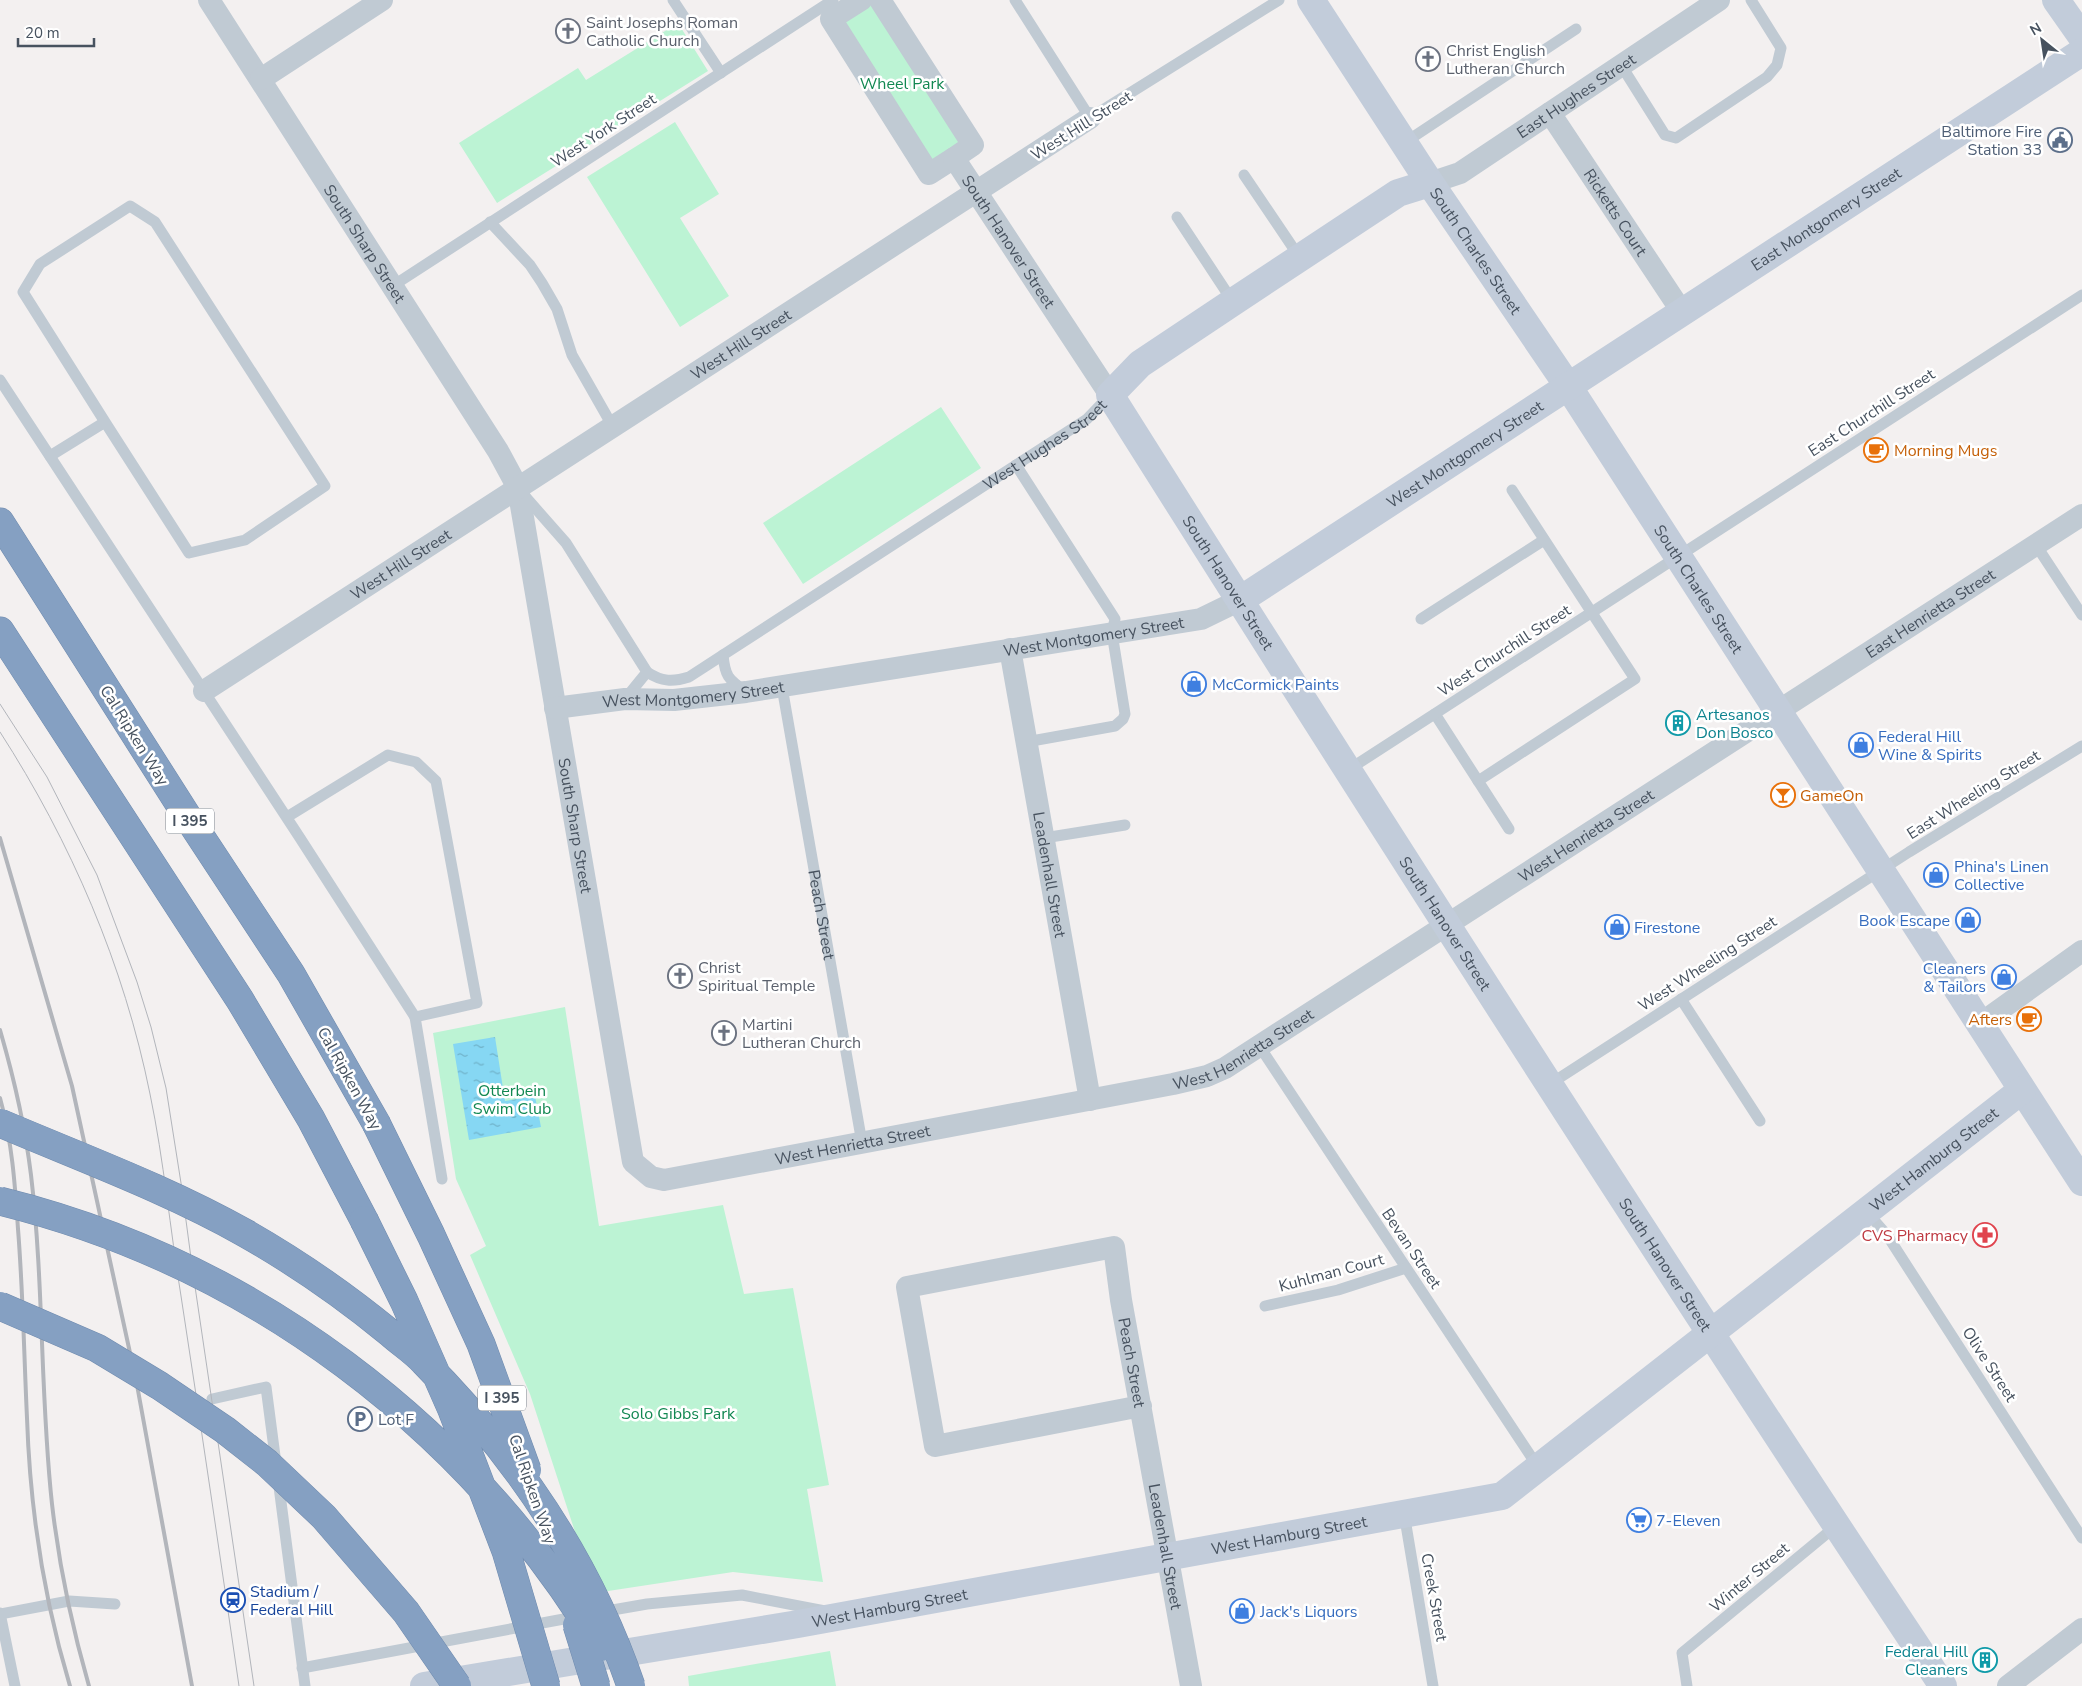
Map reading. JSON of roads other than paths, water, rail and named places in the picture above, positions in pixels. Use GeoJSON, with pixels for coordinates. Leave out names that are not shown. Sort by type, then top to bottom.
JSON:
{"type":"FeatureCollection","features":[{"type":"Feature","properties":{"kind":"highway","name":"Cal Ripken Way"},"geometry":{"type":"LineString","coordinates":[[0,522],[182,808],[291,974],[376,1123],[431,1235],[481,1344],[547,1528],[596,1686]]}},
{"type":"Feature","properties":{"kind":"highway","name":"I 395"},"geometry":{"type":"LineString","coordinates":[[0,631],[240,1000],[289,1081],[377,1243],[452,1410],[506,1551],[546,1686]]}},
{"type":"Feature","properties":{"kind":"highway"},"geometry":{"type":"LineString","coordinates":[[0,1123],[184,1201],[245,1234],[325,1284],[369,1316],[423,1361],[506,1454],[533,1491],[586,1580],[620,1653],[631,1686]]}},
{"type":"Feature","properties":{"kind":"highway"},"geometry":{"type":"LineString","coordinates":[[0,1201],[94,1228],[155,1252],[219,1284],[272,1314],[329,1352],[442,1446],[502,1510],[559,1583],[589,1628],[622,1686]]}},
{"type":"Feature","properties":{"kind":"highway"},"geometry":{"type":"LineString","coordinates":[[0,1306],[97,1348],[160,1386],[225,1430],[268,1463],[324,1517],[406,1612],[457,1686]]}},
{"type":"Feature","properties":{"kind":"main road","name":"South Charles Street"},"geometry":{"type":"LineString","coordinates":[[1311,0],[1430,183],[1568,386],[2082,1182]]}},
{"type":"Feature","properties":{"kind":"main road"},"geometry":{"type":"LineString","coordinates":[[2056,0],[2082,37]]}},
{"type":"Feature","properties":{"kind":"main road","name":"East Montgomery Street"},"geometry":{"type":"LineString","coordinates":[[1568,386],[2082,52]]}},
{"type":"Feature","properties":{"kind":"main road","name":"West Hughes Street"},"geometry":{"type":"LineString","coordinates":[[1110,395],[1140,364],[1233,302],[1398,193],[1430,183]]}},
{"type":"Feature","properties":{"kind":"main road","name":"West Montgomery Street"},"geometry":{"type":"LineString","coordinates":[[1240,600],[1568,386]]}},
{"type":"Feature","properties":{"kind":"main road","name":"South Hanover Street"},"geometry":{"type":"LineString","coordinates":[[1110,395],[1448,926],[1836,1526],[1943,1686]]}},
{"type":"Feature","properties":{"kind":"main road","name":"West Hamburg Street"},"geometry":{"type":"LineString","coordinates":[[424,1686],[847,1615],[1502,1496],[2022,1090]]}},
{"type":"Feature","properties":{"kind":"street","name":"South Sharp Street"},"geometry":{"type":"LineString","coordinates":[[209,0],[261,79],[391,287],[498,451],[518,488],[633,1162]]}},
{"type":"Feature","properties":{"kind":"street"},"geometry":{"type":"LineString","coordinates":[[261,79],[382,0]]}},
{"type":"Feature","properties":{"kind":"street","name":"South Hanover Street"},"geometry":{"type":"LineString","coordinates":[[850,1],[831,19],[929,174],[973,145],[880,0]]}},
{"type":"Feature","properties":{"kind":"street","name":"East Hughes Street"},"geometry":{"type":"LineString","coordinates":[[1430,183],[1460,173],[1719,0]]}},
{"type":"Feature","properties":{"kind":"street","name":"Ricketts Court"},"geometry":{"type":"LineString","coordinates":[[1550,113],[1682,312]]}},
{"type":"Feature","properties":{"kind":"street","name":"West Hill Street"},"geometry":{"type":"LineString","coordinates":[[204,691],[1090,118]]}},
{"type":"Feature","properties":{"kind":"street","name":"South Hanover Street"},"geometry":{"type":"LineString","coordinates":[[954,158],[975,193],[1110,395]]}},
{"type":"Feature","properties":{"kind":"street","name":"East Henrietta Street"},"geometry":{"type":"LineString","coordinates":[[1778,712],[2082,515]]}},
{"type":"Feature","properties":{"kind":"street","name":"West Montgomery Street"},"geometry":{"type":"LineString","coordinates":[[555,708],[625,698],[674,700],[746,692],[1201,619],[1240,600]]}},
{"type":"Feature","properties":{"kind":"street","name":"Leadenhall Street"},"geometry":{"type":"LineString","coordinates":[[1010,650],[1090,1100]]}},
{"type":"Feature","properties":{"kind":"street","name":"West Henrietta Street"},"geometry":{"type":"LineString","coordinates":[[633,1162],[651,1177],[664,1180],[1090,1100],[1207,1076],[1225,1068],[1260,1047],[1778,712]]}},
{"type":"Feature","properties":{"kind":"street"},"geometry":{"type":"LineString","coordinates":[[1980,1024],[2082,951]]}},
{"type":"Feature","properties":{"kind":"street","name":"Peach Street"},"geometry":{"type":"LineString","coordinates":[[1114,1247],[1121,1300],[1141,1406],[935,1446],[907,1287],[1114,1247]]}},
{"type":"Feature","properties":{"kind":"street","name":"Leadenhall Street"},"geometry":{"type":"LineString","coordinates":[[1141,1406],[1191,1686]]}},
{"type":"Feature","properties":{"kind":"street"},"geometry":{"type":"LineString","coordinates":[[2008,1686],[2082,1629]]}},
{"type":"Feature","properties":{"kind":"lane"},"geometry":{"type":"LineString","coordinates":[[673,0],[721,73]]}},
{"type":"Feature","properties":{"kind":"lane"},"geometry":{"type":"LineString","coordinates":[[1015,0],[1090,118]]}},
{"type":"Feature","properties":{"kind":"lane","name":"West Hill Street"},"geometry":{"type":"LineString","coordinates":[[1090,118],[1279,0]]}},
{"type":"Feature","properties":{"kind":"lane"},"geometry":{"type":"LineString","coordinates":[[1621,65],[1665,135],[1676,138],[1767,78],[1777,65],[1782,48],[1751,0]]}},
{"type":"Feature","properties":{"kind":"lane","name":"West York Street"},"geometry":{"type":"LineString","coordinates":[[391,287],[721,73],[850,1]]}},
{"type":"Feature","properties":{"kind":"lane"},"geometry":{"type":"LineString","coordinates":[[1404,143],[1576,29]]}},
{"type":"Feature","properties":{"kind":"lane"},"geometry":{"type":"LineString","coordinates":[[1244,175],[1300,258]]}},
{"type":"Feature","properties":{"kind":"lane"},"geometry":{"type":"LineString","coordinates":[[130,206],[155,222],[325,486],[245,540],[189,553],[105,422],[23,292],[40,264],[130,206]]}},
{"type":"Feature","properties":{"kind":"lane"},"geometry":{"type":"LineString","coordinates":[[1177,217],[1233,302]]}},
{"type":"Feature","properties":{"kind":"lane"},"geometry":{"type":"LineString","coordinates":[[490,222],[530,265],[542,283],[557,309],[572,355],[613,427]]}},
{"type":"Feature","properties":{"kind":"lane","name":"East Churchill Street"},"geometry":{"type":"LineString","coordinates":[[1678,556],[2082,295]]}},
{"type":"Feature","properties":{"kind":"lane"},"geometry":{"type":"LineString","coordinates":[[0,380],[287,817],[415,1017],[442,1180]]}},
{"type":"Feature","properties":{"kind":"lane","name":"West Hughes Street"},"geometry":{"type":"LineString","coordinates":[[647,672],[658,679],[674,682],[689,677],[1087,419],[1110,395]]}},
{"type":"Feature","properties":{"kind":"lane"},"geometry":{"type":"LineString","coordinates":[[50,456],[105,422]]}},
{"type":"Feature","properties":{"kind":"lane"},"geometry":{"type":"LineString","coordinates":[[1016,465],[1115,619],[1112,633],[1125,714],[1123,719],[1115,726],[1026,742]]}},
{"type":"Feature","properties":{"kind":"lane","name":"South Sharp Street"},"geometry":{"type":"LineString","coordinates":[[518,488],[566,543],[647,672]]}},
{"type":"Feature","properties":{"kind":"lane"},"geometry":{"type":"LineString","coordinates":[[1478,781],[1635,679],[1512,490]]}},
{"type":"Feature","properties":{"kind":"lane"},"geometry":{"type":"LineString","coordinates":[[1421,619],[1544,540]]}},
{"type":"Feature","properties":{"kind":"lane"},"geometry":{"type":"LineString","coordinates":[[2036,544],[2082,615]]}},
{"type":"Feature","properties":{"kind":"lane","name":"West Churchill Street"},"geometry":{"type":"LineString","coordinates":[[1348,770],[1678,556]]}},
{"type":"Feature","properties":{"kind":"lane"},"geometry":{"type":"LineString","coordinates":[[723,655],[724,670],[730,680],[746,692]]}},
{"type":"Feature","properties":{"kind":"lane"},"geometry":{"type":"LineString","coordinates":[[625,698],[647,672]]}},
{"type":"Feature","properties":{"kind":"lane","name":"Peach Street"},"geometry":{"type":"LineString","coordinates":[[782,686],[862,1143]]}},
{"type":"Feature","properties":{"kind":"lane"},"geometry":{"type":"LineString","coordinates":[[1435,714],[1509,829]]}},
{"type":"Feature","properties":{"kind":"lane","name":"East Wheeling Street"},"geometry":{"type":"LineString","coordinates":[[1881,870],[2082,746]]}},
{"type":"Feature","properties":{"kind":"lane"},"geometry":{"type":"LineString","coordinates":[[287,817],[388,755],[416,762],[436,781],[477,1003],[415,1017]]}},
{"type":"Feature","properties":{"kind":"lane"},"geometry":{"type":"LineString","coordinates":[[1044,838],[1126,825]]}},
{"type":"Feature","properties":{"kind":"lane","name":"West Wheeling Street"},"geometry":{"type":"LineString","coordinates":[[1550,1084],[1881,870]]}},
{"type":"Feature","properties":{"kind":"lane"},"geometry":{"type":"LineString","coordinates":[[1681,1000],[1760,1121]]}},
{"type":"Feature","properties":{"kind":"lane","name":"Bevan Street"},"geometry":{"type":"LineString","coordinates":[[1260,1047],[1538,1467]]}},
{"type":"Feature","properties":{"kind":"lane","name":"Olive Street"},"geometry":{"type":"LineString","coordinates":[[1866,1211],[1887,1235],[2082,1538]]}},
{"type":"Feature","properties":{"kind":"lane","name":"Kuhlman Court"},"geometry":{"type":"LineString","coordinates":[[1264,1306],[1338,1290],[1406,1268]]}},
{"type":"Feature","properties":{"kind":"lane"},"geometry":{"type":"LineString","coordinates":[[212,1399],[266,1388],[305,1686]]}},
{"type":"Feature","properties":{"kind":"lane","name":"Creek Street"},"geometry":{"type":"LineString","coordinates":[[1404,1513],[1433,1686]]}},
{"type":"Feature","properties":{"kind":"lane","name":"Winter Street"},"geometry":{"type":"LineString","coordinates":[[1687,1686],[1682,1653],[1836,1526]]}},
{"type":"Feature","properties":{"kind":"lane"},"geometry":{"type":"LineString","coordinates":[[302,1668],[647,1604],[686,1600],[742,1595],[847,1615]]}},
{"type":"Feature","properties":{"kind":"lane"},"geometry":{"type":"LineString","coordinates":[[15,1686],[0,1614],[68,1602],[115,1604]]}},
{"type":"Feature","properties":{"kind":"water"},"geometry":{"type":"Polygon","coordinates":[[[495,1037],[505,1101],[535,1096],[541,1127],[469,1140],[453,1044],[495,1037]]]}},
{"type":"Feature","properties":{"kind":"tram line"},"geometry":{"type":"LineString","coordinates":[[0,704],[47,777],[97,875],[137,982],[151,1027],[166,1088],[181,1183],[254,1686]]}},
{"type":"Feature","properties":{"kind":"tram line"},"geometry":{"type":"LineString","coordinates":[[0,732],[50,817],[92,906],[126,998],[139,1046],[159,1144],[239,1686]]}},
{"type":"Feature","properties":{"kind":"railway"},"geometry":{"type":"LineString","coordinates":[[0,838],[72,1086],[137,1385],[192,1686]]}},
{"type":"Feature","properties":{"kind":"railway"},"geometry":{"type":"LineString","coordinates":[[0,1030],[26,1138],[31,1175],[38,1257],[45,1422],[58,1550],[77,1641],[89,1686]]}},
{"type":"Feature","properties":{"kind":"railway"},"geometry":{"type":"LineString","coordinates":[[0,1098],[10,1146],[16,1196],[29,1452],[35,1519],[46,1587],[70,1686]]}},
{"type":"Feature","properties":{"kind":"place","name":"Saint Josephs Roman Catholic Church"},"geometry":{"type":"Point","coordinates":[568,31]}},
{"type":"Feature","properties":{"kind":"place","name":"Christ English Lutheran Church"},"geometry":{"type":"Point","coordinates":[1428,59]}},
{"type":"Feature","properties":{"kind":"place","name":"Baltimore Fire Station 33"},"geometry":{"type":"Point","coordinates":[2060,140]}},
{"type":"Feature","properties":{"kind":"place","name":"Morning Mugs"},"geometry":{"type":"Point","coordinates":[1876,450]}},
{"type":"Feature","properties":{"kind":"place","name":"McCormick Paints"},"geometry":{"type":"Point","coordinates":[1194,684]}},
{"type":"Feature","properties":{"kind":"place","name":"Artesanos Don Bosco"},"geometry":{"type":"Point","coordinates":[1678,723]}},
{"type":"Feature","properties":{"kind":"place","name":"Federal Hill Wine & Spirits"},"geometry":{"type":"Point","coordinates":[1861,745]}},
{"type":"Feature","properties":{"kind":"place","name":"GameOn"},"geometry":{"type":"Point","coordinates":[1783,795]}},
{"type":"Feature","properties":{"kind":"place","name":"Phina's Linen Collective"},"geometry":{"type":"Point","coordinates":[1936,875]}},
{"type":"Feature","properties":{"kind":"place","name":"Book Escape"},"geometry":{"type":"Point","coordinates":[1968,920]}},
{"type":"Feature","properties":{"kind":"place","name":"Firestone"},"geometry":{"type":"Point","coordinates":[1617,927]}},
{"type":"Feature","properties":{"kind":"place","name":"Christ Spiritual Temple"},"geometry":{"type":"Point","coordinates":[680,976]}},
{"type":"Feature","properties":{"kind":"place","name":"Cleaners & Tailors"},"geometry":{"type":"Point","coordinates":[2004,977]}},
{"type":"Feature","properties":{"kind":"place","name":"Afters"},"geometry":{"type":"Point","coordinates":[2029,1019]}},
{"type":"Feature","properties":{"kind":"place","name":"Martini Lutheran Church"},"geometry":{"type":"Point","coordinates":[724,1033]}},
{"type":"Feature","properties":{"kind":"place","name":"CVS Pharmacy"},"geometry":{"type":"Point","coordinates":[1985,1235]}},
{"type":"Feature","properties":{"kind":"place","name":"Lot F"},"geometry":{"type":"Point","coordinates":[360,1419]}},
{"type":"Feature","properties":{"kind":"place","name":"7-Eleven"},"geometry":{"type":"Point","coordinates":[1639,1520]}},
{"type":"Feature","properties":{"kind":"place","name":"Stadium / Federal Hill"},"geometry":{"type":"Point","coordinates":[233,1600]}},
{"type":"Feature","properties":{"kind":"place","name":"Jack's Liquors"},"geometry":{"type":"Point","coordinates":[1242,1611]}},
{"type":"Feature","properties":{"kind":"place","name":"Federal Hill Cleaners"},"geometry":{"type":"Point","coordinates":[1985,1660]}},
{"type":"Feature","properties":{"kind":"park label","name":"Wheel Park"},"geometry":{"type":"Point","coordinates":[902,83]}},
{"type":"Feature","properties":{"kind":"park label","name":"Otterbein Swim Club"},"geometry":{"type":"Point","coordinates":[512,1099]}},
{"type":"Feature","properties":{"kind":"park label","name":"Solo Gibbs Park"},"geometry":{"type":"Point","coordinates":[678,1413]}}]}
